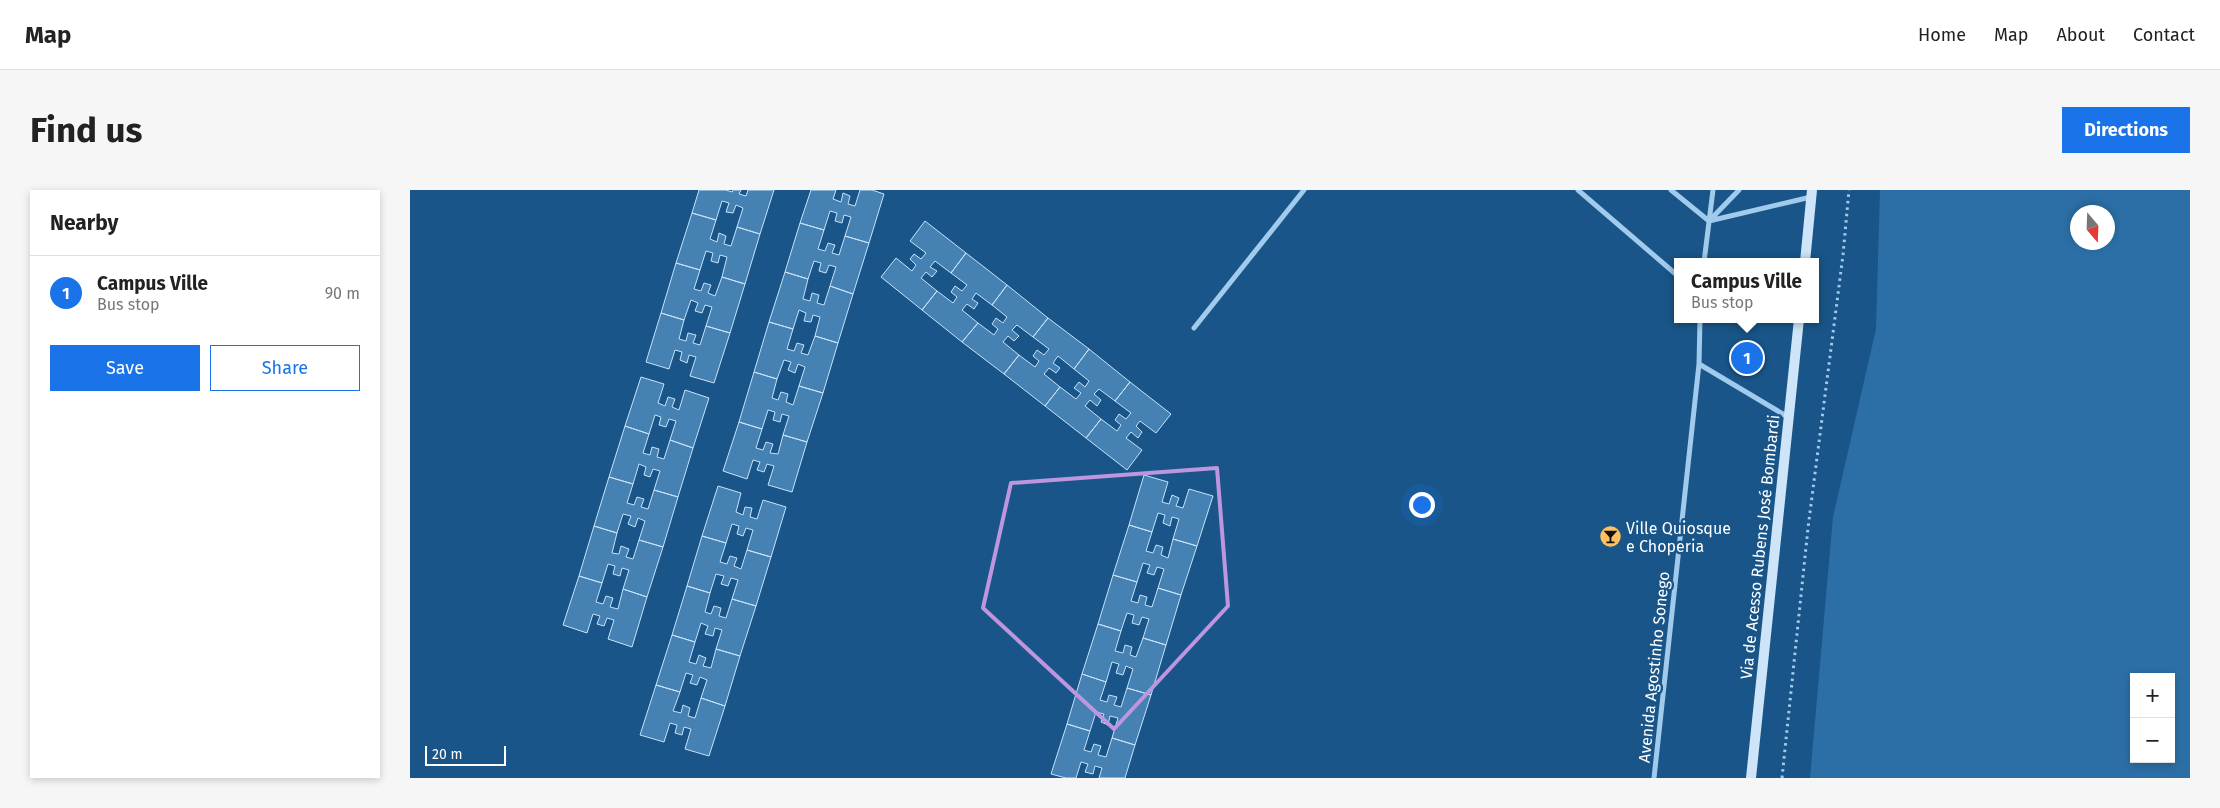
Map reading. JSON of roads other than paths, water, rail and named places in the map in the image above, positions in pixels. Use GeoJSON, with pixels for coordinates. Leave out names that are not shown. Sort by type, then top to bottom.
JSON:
{"type":"FeatureCollection","features":[{"type":"Feature","properties":{"kind":"main road"},"geometry":{"type":"LineString","coordinates":[[1805,258],[1812,194]]}},
{"type":"Feature","properties":{"kind":"main road","name":"Via de Acesso Rubens José Bombardi"},"geometry":{"type":"LineString","coordinates":[[1751,778],[1799,323]]}},
{"type":"Feature","properties":{"kind":"street"},"geometry":{"type":"LineString","coordinates":[[1194,328],[1304,190]]}},
{"type":"Feature","properties":{"kind":"street"},"geometry":{"type":"LineString","coordinates":[[1578,190],[1674,273]]}},
{"type":"Feature","properties":{"kind":"street"},"geometry":{"type":"LineString","coordinates":[[1671,190],[1709,222]]}},
{"type":"Feature","properties":{"kind":"street"},"geometry":{"type":"LineString","coordinates":[[1704,258],[1713,190]]}},
{"type":"Feature","properties":{"kind":"street"},"geometry":{"type":"LineString","coordinates":[[1709,222],[1739,190]]}},
{"type":"Feature","properties":{"kind":"street"},"geometry":{"type":"LineString","coordinates":[[1709,222],[1812,194]]}},
{"type":"Feature","properties":{"kind":"street","name":"Avenida Agostinho Sonego"},"geometry":{"type":"LineString","coordinates":[[1654,778],[1699,364],[1700,323]]}},
{"type":"Feature","properties":{"kind":"street"},"geometry":{"type":"LineString","coordinates":[[1699,364],[1788,418]]}},
{"type":"Feature","properties":{"kind":"place","name":"Campus Ville"},"geometry":{"type":"Point","coordinates":[1747,358]}},
{"type":"Feature","properties":{"kind":"place","name":"Ville Quiosque e Choperia"},"geometry":{"type":"Point","coordinates":[1610,537]}}]}
